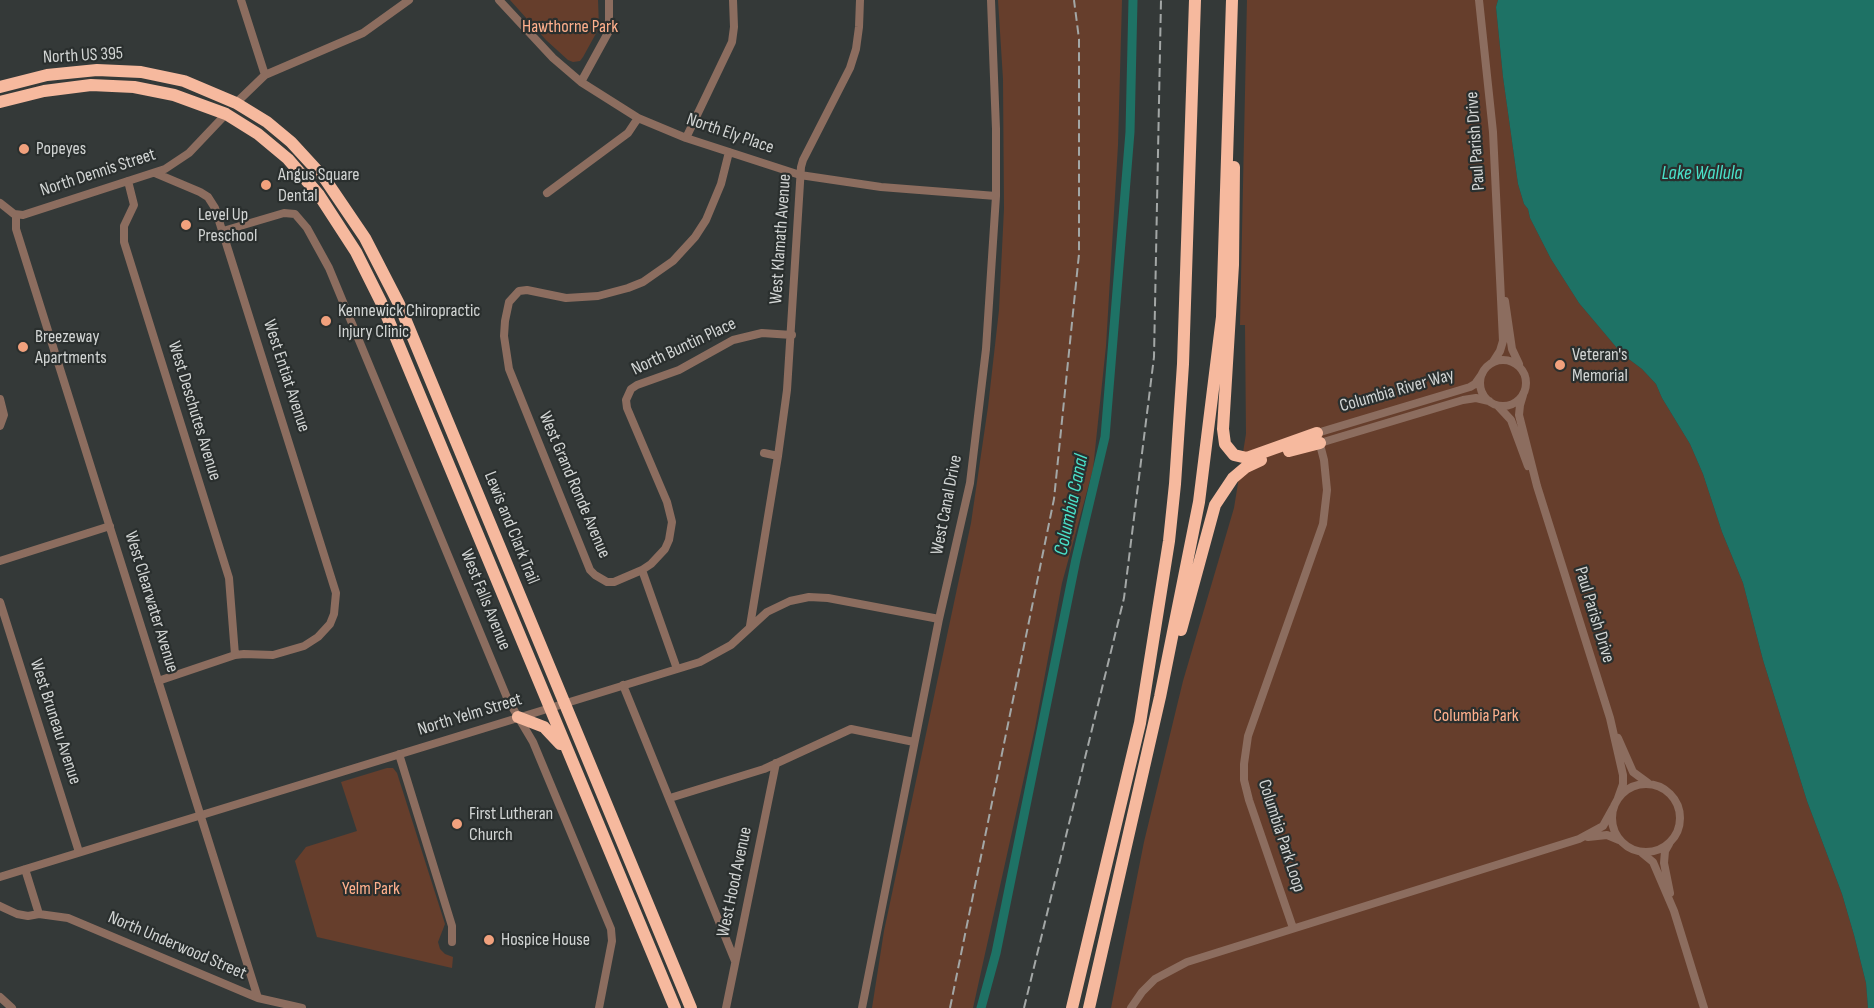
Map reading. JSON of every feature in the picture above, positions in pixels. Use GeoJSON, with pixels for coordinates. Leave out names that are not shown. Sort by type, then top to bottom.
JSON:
{"type":"FeatureCollection","features":[{"type":"Feature","properties":{"kind":"highway"},"geometry":{"type":"LineString","coordinates":[[1072,1008],[1140,723],[1157,625],[1171,519],[1183,364],[1195,0]]}},
{"type":"Feature","properties":{"kind":"highway"},"geometry":{"type":"LineString","coordinates":[[1088,1008],[1160,696],[1199,502],[1222,317],[1232,0]]}},
{"type":"Feature","properties":{"kind":"highway","name":"North US 395"},"geometry":{"type":"LineString","coordinates":[[0,87],[62,72],[124,70],[184,81],[236,103]]}},
{"type":"Feature","properties":{"kind":"highway"},"geometry":{"type":"LineString","coordinates":[[1230,80],[1235,185],[1224,438],[1230,452],[1237,457],[1246,458],[1318,438]]}},
{"type":"Feature","properties":{"kind":"highway","name":"North US 395"},"geometry":{"type":"LineString","coordinates":[[0,102],[61,88],[120,85],[161,92],[226,114]]}},
{"type":"Feature","properties":{"kind":"highway","name":"Lewis and Clark Trail"},"geometry":{"type":"LineString","coordinates":[[236,103],[280,133],[314,165],[346,208],[373,251],[399,304],[691,1008]]}},
{"type":"Feature","properties":{"kind":"highway","name":"Lewis and Clark Trail"},"geometry":{"type":"LineString","coordinates":[[226,114],[258,134],[298,169],[329,210],[367,272],[394,331],[675,1008]]}},
{"type":"Feature","properties":{"kind":"highway"},"geometry":{"type":"LineString","coordinates":[[1160,696],[1185,616],[1207,528],[1223,490],[1239,473],[1253,464],[1318,438]]}},
{"type":"Feature","properties":{"kind":"highway"},"geometry":{"type":"LineString","coordinates":[[518,717],[548,730],[569,754]]}},
{"type":"Feature","properties":{"kind":"street"},"geometry":{"type":"LineString","coordinates":[[241,0],[265,75]]}},
{"type":"Feature","properties":{"kind":"street"},"geometry":{"type":"LineString","coordinates":[[236,103],[265,75],[363,33],[409,0]]}},
{"type":"Feature","properties":{"kind":"street","name":"North Ely Place"},"geometry":{"type":"LineString","coordinates":[[499,0],[553,58],[581,82],[638,118],[686,138],[800,176],[881,187],[996,196]]}},
{"type":"Feature","properties":{"kind":"street"},"geometry":{"type":"LineString","coordinates":[[581,82],[609,31],[609,0]]}},
{"type":"Feature","properties":{"kind":"street"},"geometry":{"type":"LineString","coordinates":[[686,138],[732,42],[733,0]]}},
{"type":"Feature","properties":{"kind":"street","name":"West Klamath Avenue"},"geometry":{"type":"LineString","coordinates":[[750,626],[778,456],[792,335],[800,176],[803,160],[850,68],[856,49],[860,0]]}},
{"type":"Feature","properties":{"kind":"street","name":"West Canal Drive"},"geometry":{"type":"LineString","coordinates":[[862,1008],[939,620],[970,483],[986,349],[996,196],[991,0]]}},
{"type":"Feature","properties":{"kind":"street","name":"Paul Parish Drive"},"geometry":{"type":"LineString","coordinates":[[1479,0],[1493,132],[1503,344],[1493,362]]}},
{"type":"Feature","properties":{"kind":"street","name":"North Dennis Street"},"geometry":{"type":"LineString","coordinates":[[16,215],[24,215],[171,166],[183,158],[226,114]]}},
{"type":"Feature","properties":{"kind":"street"},"geometry":{"type":"LineString","coordinates":[[547,193],[628,133],[638,118]]}},
{"type":"Feature","properties":{"kind":"street","name":"West Grand Ronde Avenue"},"geometry":{"type":"LineString","coordinates":[[628,394],[627,408],[667,502],[672,522],[665,549],[651,564],[614,582],[607,582],[590,570],[509,369],[505,354],[505,321],[509,302],[516,293],[526,290],[566,298],[598,296],[628,288],[659,271],[685,249],[706,220],[721,184],[729,152]]}},
{"type":"Feature","properties":{"kind":"street","name":"West Entiat Avenue"},"geometry":{"type":"LineString","coordinates":[[154,173],[195,189],[208,197],[215,208],[334,584],[336,603],[330,624],[318,637],[304,646],[273,655],[235,655]]}},
{"type":"Feature","properties":{"kind":"street","name":"West Deschutes Avenue"},"geometry":{"type":"LineString","coordinates":[[128,181],[134,203],[124,226],[124,242],[229,578],[235,655]]}},
{"type":"Feature","properties":{"kind":"street"},"geometry":{"type":"LineString","coordinates":[[0,204],[16,215]]}},
{"type":"Feature","properties":{"kind":"street","name":"West Falls Avenue"},"geometry":{"type":"LineString","coordinates":[[223,231],[284,213],[293,213],[308,228],[336,282],[508,700],[538,753],[611,929],[612,941],[599,1008]]}},
{"type":"Feature","properties":{"kind":"street","name":"West Clearwater Avenue"},"geometry":{"type":"LineString","coordinates":[[16,215],[16,229],[258,998]]}},
{"type":"Feature","properties":{"kind":"street","name":"Paul Parish Drive"},"geometry":{"type":"LineString","coordinates":[[1500,280],[1512,349],[1521,368]]}},
{"type":"Feature","properties":{"kind":"street","name":"North Buntin Place"},"geometry":{"type":"LineString","coordinates":[[628,394],[637,385],[679,370],[733,340],[762,333],[792,335]]}},
{"type":"Feature","properties":{"kind":"street"},"geometry":{"type":"LineString","coordinates":[[1511,361],[1521,368],[1527,381],[1523,395],[1512,405],[1498,406],[1489,402],[1480,389],[1482,374],[1493,362],[1511,361]]}},
{"type":"Feature","properties":{"kind":"street","name":"Columbia River Way"},"geometry":{"type":"LineString","coordinates":[[1318,438],[1470,387],[1482,374]]}},
{"type":"Feature","properties":{"kind":"street","name":"Paul Parish Drive"},"geometry":{"type":"LineString","coordinates":[[1523,395],[1519,415],[1537,486],[1610,718],[1624,778],[1623,788],[1618,798]]}},
{"type":"Feature","properties":{"kind":"street","name":"Columbia River Way"},"geometry":{"type":"LineString","coordinates":[[1318,438],[1463,400],[1476,398],[1489,402]]}},
{"type":"Feature","properties":{"kind":"street"},"geometry":{"type":"LineString","coordinates":[[0,399],[3,415],[0,426]]}},
{"type":"Feature","properties":{"kind":"street","name":"Paul Parish Drive"},"geometry":{"type":"LineString","coordinates":[[1498,406],[1510,420],[1537,486]]}},
{"type":"Feature","properties":{"kind":"street","name":"Columbia Park Loop"},"geometry":{"type":"LineString","coordinates":[[1293,928],[1249,800],[1244,764],[1248,736],[1323,524],[1327,490],[1318,438]]}},
{"type":"Feature","properties":{"kind":"street"},"geometry":{"type":"LineString","coordinates":[[764,453],[778,456]]}},
{"type":"Feature","properties":{"kind":"street"},"geometry":{"type":"LineString","coordinates":[[0,561],[110,526]]}},
{"type":"Feature","properties":{"kind":"street"},"geometry":{"type":"LineString","coordinates":[[642,570],[677,669]]}},
{"type":"Feature","properties":{"kind":"street","name":"North Yelm Street"},"geometry":{"type":"LineString","coordinates":[[0,877],[700,662],[719,653],[738,639],[750,626],[776,607],[790,601],[809,597],[852,602],[939,620]]}},
{"type":"Feature","properties":{"kind":"street","name":"West Bruneau Avenue"},"geometry":{"type":"LineString","coordinates":[[0,602],[80,852]]}},
{"type":"Feature","properties":{"kind":"street"},"geometry":{"type":"LineString","coordinates":[[158,681],[235,655]]}},
{"type":"Feature","properties":{"kind":"street"},"geometry":{"type":"LineString","coordinates":[[623,685],[735,961]]}},
{"type":"Feature","properties":{"kind":"street","name":"Paul Parish Drive"},"geometry":{"type":"LineString","coordinates":[[1610,718],[1632,772],[1652,784]]}},
{"type":"Feature","properties":{"kind":"street"},"geometry":{"type":"LineString","coordinates":[[670,798],[776,763],[851,729],[914,742]]}},
{"type":"Feature","properties":{"kind":"street"},"geometry":{"type":"LineString","coordinates":[[399,754],[452,926],[452,942]]}},
{"type":"Feature","properties":{"kind":"street","name":"West Hood Avenue"},"geometry":{"type":"LineString","coordinates":[[726,1008],[776,763]]}},
{"type":"Feature","properties":{"kind":"street"},"geometry":{"type":"LineString","coordinates":[[1131,1008],[1149,985],[1168,971],[1201,957],[1579,838],[1603,825],[1625,790],[1635,785],[1652,784],[1667,791],[1678,806],[1679,824],[1665,851],[1664,863],[1674,911],[1704,1008]]}},
{"type":"Feature","properties":{"kind":"street"},"geometry":{"type":"LineString","coordinates":[[1613,808],[1614,830],[1623,843]]}},
{"type":"Feature","properties":{"kind":"street"},"geometry":{"type":"LineString","coordinates":[[1579,838],[1607,835],[1639,851],[1653,862],[1674,911]]}},
{"type":"Feature","properties":{"kind":"street"},"geometry":{"type":"LineString","coordinates":[[1639,851],[1657,850],[1672,840]]}},
{"type":"Feature","properties":{"kind":"street"},"geometry":{"type":"LineString","coordinates":[[25,869],[39,914]]}},
{"type":"Feature","properties":{"kind":"street","name":"North Underwood Street"},"geometry":{"type":"LineString","coordinates":[[0,906],[17,914],[28,916],[39,914],[68,918],[258,998],[302,1008]]}},
{"type":"Feature","properties":{"kind":"street"},"geometry":{"type":"LineString","coordinates":[[0,997],[12,1008]]}},
{"type":"Feature","properties":{"kind":"green space","name":"Hawthorne Park"},"geometry":{"type":"Polygon","coordinates":[[[510,0],[598,0],[599,28],[580,61],[573,62],[546,40],[510,0]]]}},
{"type":"Feature","properties":{"kind":"green space"},"geometry":{"type":"Polygon","coordinates":[[[998,0],[1122,0],[1118,145],[1106,346],[1093,469],[1062,583],[1035,728],[973,1008],[872,1008],[884,931],[971,523],[988,407],[999,310],[1004,209],[1003,79],[998,0]]]}},
{"type":"Feature","properties":{"kind":"green space","name":"Columbia Park"},"geometry":{"type":"Polygon","coordinates":[[[1247,0],[1498,0],[1496,7],[1503,77],[1518,184],[1524,204],[1551,259],[1579,303],[1622,354],[1642,369],[1656,384],[1690,444],[1703,474],[1722,532],[1743,583],[1763,660],[1807,801],[1842,894],[1866,983],[1868,1008],[1111,1008],[1144,842],[1183,681],[1234,508],[1246,434],[1245,325],[1240,325],[1247,0]]]}},
{"type":"Feature","properties":{"kind":"green space","name":"Yelm Park"},"geometry":{"type":"Polygon","coordinates":[[[393,768],[397,773],[445,924],[438,942],[445,954],[453,957],[452,968],[317,937],[295,861],[306,847],[357,831],[341,782],[393,768]]]}},
{"type":"Feature","properties":{"kind":"water","name":"Lake Wallula"},"geometry":{"type":"Polygon","coordinates":[[[1498,0],[1874,0],[1874,1008],[1868,1008],[1866,983],[1842,894],[1807,801],[1763,660],[1743,583],[1690,444],[1656,384],[1642,369],[1622,354],[1579,303],[1551,259],[1524,204],[1518,184],[1503,77],[1496,7],[1498,0]]]}},
{"type":"Feature","properties":{"kind":"waterway","name":"Columbia Canal"},"geometry":{"type":"LineString","coordinates":[[981,1008],[996,953],[1076,559],[1105,437],[1130,132],[1133,0]]}},
{"type":"Feature","properties":{"kind":"railway"},"geometry":{"type":"LineString","coordinates":[[950,1008],[1054,499],[1079,254],[1079,39],[1074,0]]}},
{"type":"Feature","properties":{"kind":"railway"},"geometry":{"type":"LineString","coordinates":[[1024,1008],[1124,598],[1154,357],[1161,0]]}},
{"type":"Feature","properties":{"kind":"place","name":"Popeyes"},"geometry":{"type":"Point","coordinates":[24,149]}},
{"type":"Feature","properties":{"kind":"place","name":"Angus Square Dental"},"geometry":{"type":"Point","coordinates":[266,185]}},
{"type":"Feature","properties":{"kind":"place","name":"Level Up Preschool"},"geometry":{"type":"Point","coordinates":[186,225]}},
{"type":"Feature","properties":{"kind":"place","name":"Kennewick Chiropractic Injury Clinic"},"geometry":{"type":"Point","coordinates":[326,321]}},
{"type":"Feature","properties":{"kind":"place","name":"Breezeway Apartments"},"geometry":{"type":"Point","coordinates":[23,347]}},
{"type":"Feature","properties":{"kind":"place","name":"Veteran's Memorial"},"geometry":{"type":"Point","coordinates":[1560,365]}},
{"type":"Feature","properties":{"kind":"place","name":"First Lutheran Church"},"geometry":{"type":"Point","coordinates":[457,824]}},
{"type":"Feature","properties":{"kind":"place","name":"Hospice House"},"geometry":{"type":"Point","coordinates":[489,940]}}]}
